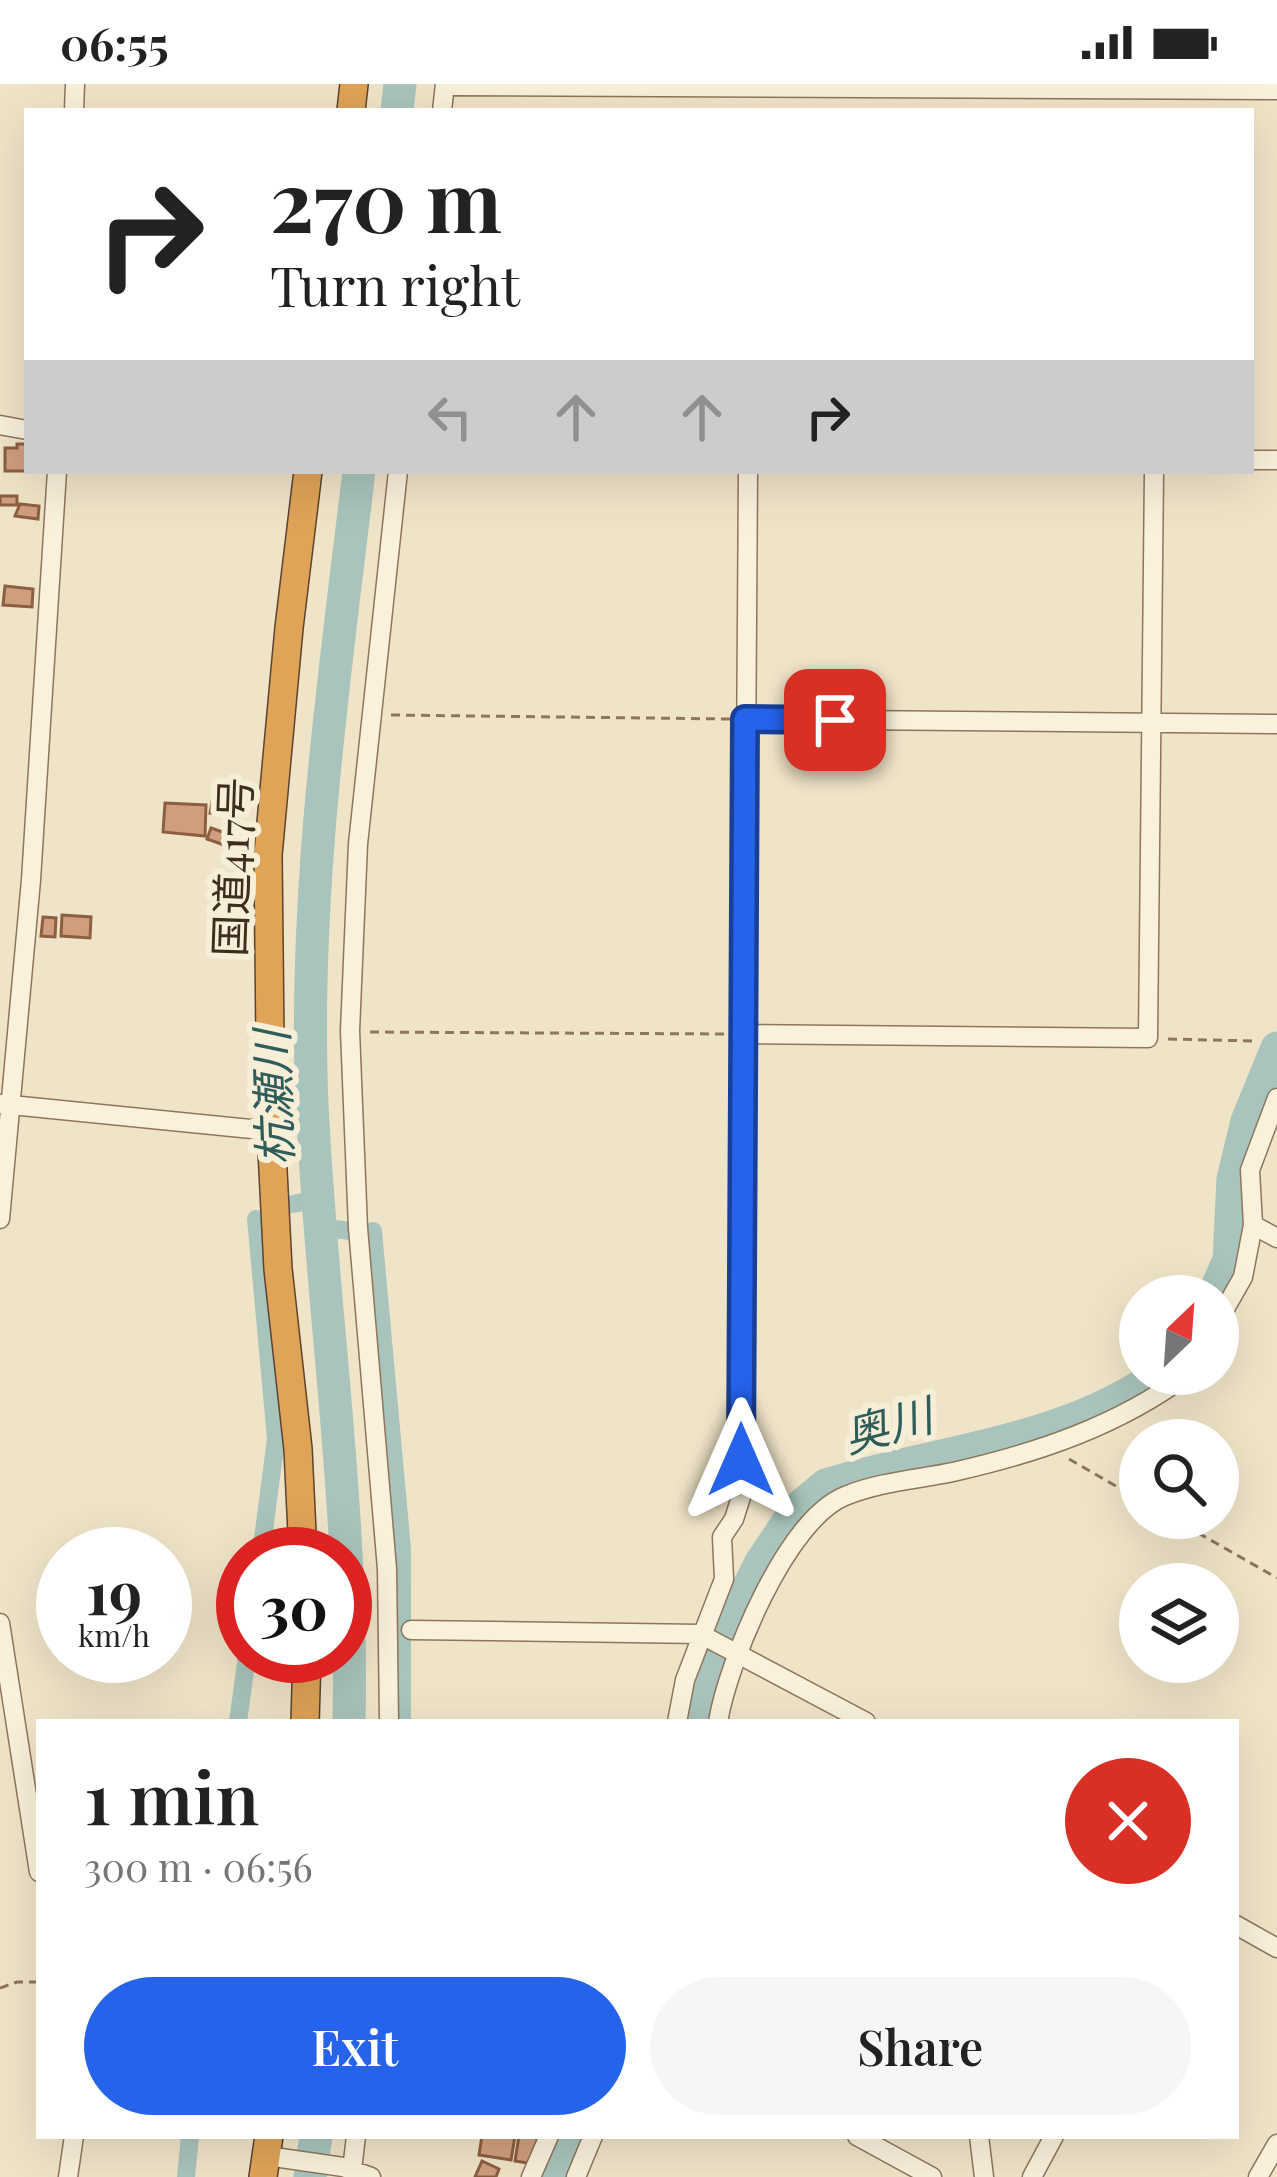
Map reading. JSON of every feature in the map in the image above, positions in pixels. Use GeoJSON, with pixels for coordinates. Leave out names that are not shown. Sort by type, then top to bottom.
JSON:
{"type":"FeatureCollection","features":[{"type":"Feature","properties":{"kind":"highway","name":"国道417号"},"geometry":{"type":"LineString","coordinates":[[302,1527],[278,1269],[271,1131],[268,855],[308,474]]}},
{"type":"Feature","properties":{"kind":"highway"},"geometry":{"type":"LineString","coordinates":[[305,1719],[306,1683]]}},
{"type":"Feature","properties":{"kind":"street"},"geometry":{"type":"LineString","coordinates":[[449,85],[1277,90]]}},
{"type":"Feature","properties":{"kind":"street"},"geometry":{"type":"LineString","coordinates":[[0,1219],[5,1104],[31,880],[57,474]]}},
{"type":"Feature","properties":{"kind":"street"},"geometry":{"type":"LineString","coordinates":[[389,1719],[387,1569],[358,1228],[350,1031],[358,844],[398,474]]}},
{"type":"Feature","properties":{"kind":"street"},"geometry":{"type":"LineString","coordinates":[[678,1719],[685,1679],[724,1579],[722,1537],[741,1498],[748,474]]}},
{"type":"Feature","properties":{"kind":"street"},"geometry":{"type":"LineString","coordinates":[[743,1034],[1148,1038],[1154,474]]}},
{"type":"Feature","properties":{"kind":"street"},"geometry":{"type":"LineString","coordinates":[[745,719],[1277,724]]}},
{"type":"Feature","properties":{"kind":"street"},"geometry":{"type":"LineString","coordinates":[[1239,1284],[1253,1225],[1250,1170],[1277,1099]]}},
{"type":"Feature","properties":{"kind":"street"},"geometry":{"type":"LineString","coordinates":[[5,1104],[271,1131]]}},
{"type":"Feature","properties":{"kind":"street"},"geometry":{"type":"LineString","coordinates":[[1253,1225],[1277,1238]]}},
{"type":"Feature","properties":{"kind":"street"},"geometry":{"type":"LineString","coordinates":[[719,1719],[736,1651],[777,1572],[814,1517],[844,1496],[1025,1456],[1140,1408],[1158,1395]]}},
{"type":"Feature","properties":{"kind":"street"},"geometry":{"type":"LineString","coordinates":[[0,1623],[36,1853]]}},
{"type":"Feature","properties":{"kind":"street"},"geometry":{"type":"LineString","coordinates":[[411,1630],[700,1634],[861,1719]]}},
{"type":"Feature","properties":{"kind":"street"},"geometry":{"type":"LineString","coordinates":[[1239,1927],[1277,1948]]}},
{"type":"Feature","properties":{"kind":"street"},"geometry":{"type":"LineString","coordinates":[[68,2177],[74,2139]]}},
{"type":"Feature","properties":{"kind":"street"},"geometry":{"type":"LineString","coordinates":[[269,2156],[355,2171],[356,2139]]}},
{"type":"Feature","properties":{"kind":"street"},"geometry":{"type":"LineString","coordinates":[[531,2177],[548,2139]]}},
{"type":"Feature","properties":{"kind":"street"},"geometry":{"type":"LineString","coordinates":[[576,2177],[592,2139]]}},
{"type":"Feature","properties":{"kind":"street"},"geometry":{"type":"LineString","coordinates":[[862,2139],[932,2177]]}},
{"type":"Feature","properties":{"kind":"street"},"geometry":{"type":"LineString","coordinates":[[979,2139],[984,2177]]}},
{"type":"Feature","properties":{"kind":"street"},"geometry":{"type":"LineString","coordinates":[[1032,2177],[1052,2139]]}},
{"type":"Feature","properties":{"kind":"street"},"geometry":{"type":"LineString","coordinates":[[1258,2177],[1277,2144]]}},
{"type":"Feature","properties":{"kind":"path"},"geometry":{"type":"LineString","coordinates":[[372,715],[745,719]]}},
{"type":"Feature","properties":{"kind":"path"},"geometry":{"type":"LineString","coordinates":[[350,1031],[743,1034]]}},
{"type":"Feature","properties":{"kind":"path"},"geometry":{"type":"LineString","coordinates":[[1148,1038],[1253,1041]]}},
{"type":"Feature","properties":{"kind":"path"},"geometry":{"type":"LineString","coordinates":[[1047,1447],[1119,1488]]}},
{"type":"Feature","properties":{"kind":"path"},"geometry":{"type":"LineString","coordinates":[[1209,1539],[1277,1578]]}},
{"type":"Feature","properties":{"kind":"path"},"geometry":{"type":"LineString","coordinates":[[0,1988],[36,1982]]}},
{"type":"Feature","properties":{"kind":"building"},"geometry":{"type":"Polygon","coordinates":[[[24,444],[24,471],[5,471],[5,448],[24,444]]]}},
{"type":"Feature","properties":{"kind":"building"},"geometry":{"type":"Polygon","coordinates":[[[0,496],[17,496],[17,505],[0,505],[0,496]]]}},
{"type":"Feature","properties":{"kind":"building"},"geometry":{"type":"Polygon","coordinates":[[[20,504],[39,506],[38,519],[15,516],[20,504]]]}},
{"type":"Feature","properties":{"kind":"building"},"geometry":{"type":"Polygon","coordinates":[[[5,586],[33,589],[32,607],[3,605],[5,586]]]}},
{"type":"Feature","properties":{"kind":"building"},"geometry":{"type":"Polygon","coordinates":[[[214,791],[242,794],[243,815],[210,813],[214,791]]]}},
{"type":"Feature","properties":{"kind":"building"},"geometry":{"type":"Polygon","coordinates":[[[165,803],[206,805],[205,836],[163,832],[165,803]]]}},
{"type":"Feature","properties":{"kind":"building"},"geometry":{"type":"Polygon","coordinates":[[[211,828],[234,836],[230,847],[207,839],[211,828]]]}},
{"type":"Feature","properties":{"kind":"building"},"geometry":{"type":"Polygon","coordinates":[[[62,915],[91,917],[90,938],[61,936],[62,915]]]}},
{"type":"Feature","properties":{"kind":"building"},"geometry":{"type":"Polygon","coordinates":[[[43,917],[56,918],[55,937],[41,936],[43,917]]]}},
{"type":"Feature","properties":{"kind":"building"},"geometry":{"type":"Polygon","coordinates":[[[482,2139],[514,2139],[511,2160],[479,2155],[482,2139]]]}},
{"type":"Feature","properties":{"kind":"building"},"geometry":{"type":"Polygon","coordinates":[[[519,2139],[538,2139],[528,2163],[515,2161],[519,2139]]]}},
{"type":"Feature","properties":{"kind":"building"},"geometry":{"type":"Polygon","coordinates":[[[482,2161],[499,2169],[496,2177],[475,2177],[482,2161]]]}},
{"type":"Feature","properties":{"kind":"waterway","name":"杭瀬川"},"geometry":{"type":"LineString","coordinates":[[397,108],[400,84]]}},
{"type":"Feature","properties":{"kind":"waterway","name":"杭瀬川"},"geometry":{"type":"LineString","coordinates":[[349,1719],[347,1567],[317,1182],[310,1026],[323,787],[359,474]]}},
{"type":"Feature","properties":{"kind":"waterway","name":"奥川"},"geometry":{"type":"LineString","coordinates":[[1222,1275],[1229,1260],[1233,1179],[1247,1121],[1277,1048]]}},
{"type":"Feature","properties":{"kind":"waterway"},"geometry":{"type":"LineString","coordinates":[[293,1204],[318,1199]]}},
{"type":"Feature","properties":{"kind":"waterway"},"geometry":{"type":"LineString","coordinates":[[256,1219],[276,1439],[265,1527]]}},
{"type":"Feature","properties":{"kind":"waterway"},"geometry":{"type":"LineString","coordinates":[[321,1227],[350,1231]]}},
{"type":"Feature","properties":{"kind":"waterway"},"geometry":{"type":"LineString","coordinates":[[373,1231],[402,1549],[402,1719]]}},
{"type":"Feature","properties":{"kind":"waterway","name":"奥川"},"geometry":{"type":"LineString","coordinates":[[696,1719],[700,1685],[760,1564],[796,1510],[826,1485],[1040,1431],[1124,1395]]}},
{"type":"Feature","properties":{"kind":"waterway"},"geometry":{"type":"LineString","coordinates":[[238,1719],[243,1683]]}},
{"type":"Feature","properties":{"kind":"waterway"},"geometry":{"type":"LineString","coordinates":[[186,2177],[190,2139]]}},
{"type":"Feature","properties":{"kind":"waterway","name":"杭瀬川"},"geometry":{"type":"LineString","coordinates":[[310,2177],[316,2139]]}},
{"type":"Feature","properties":{"kind":"waterway","name":"奥川"},"geometry":{"type":"LineString","coordinates":[[554,2177],[572,2139]]}},
{"type":"Feature","properties":{"kind":"route"},"geometry":{"type":"LineString","coordinates":[[741,1460],[745,719],[835,720]]}}]}
